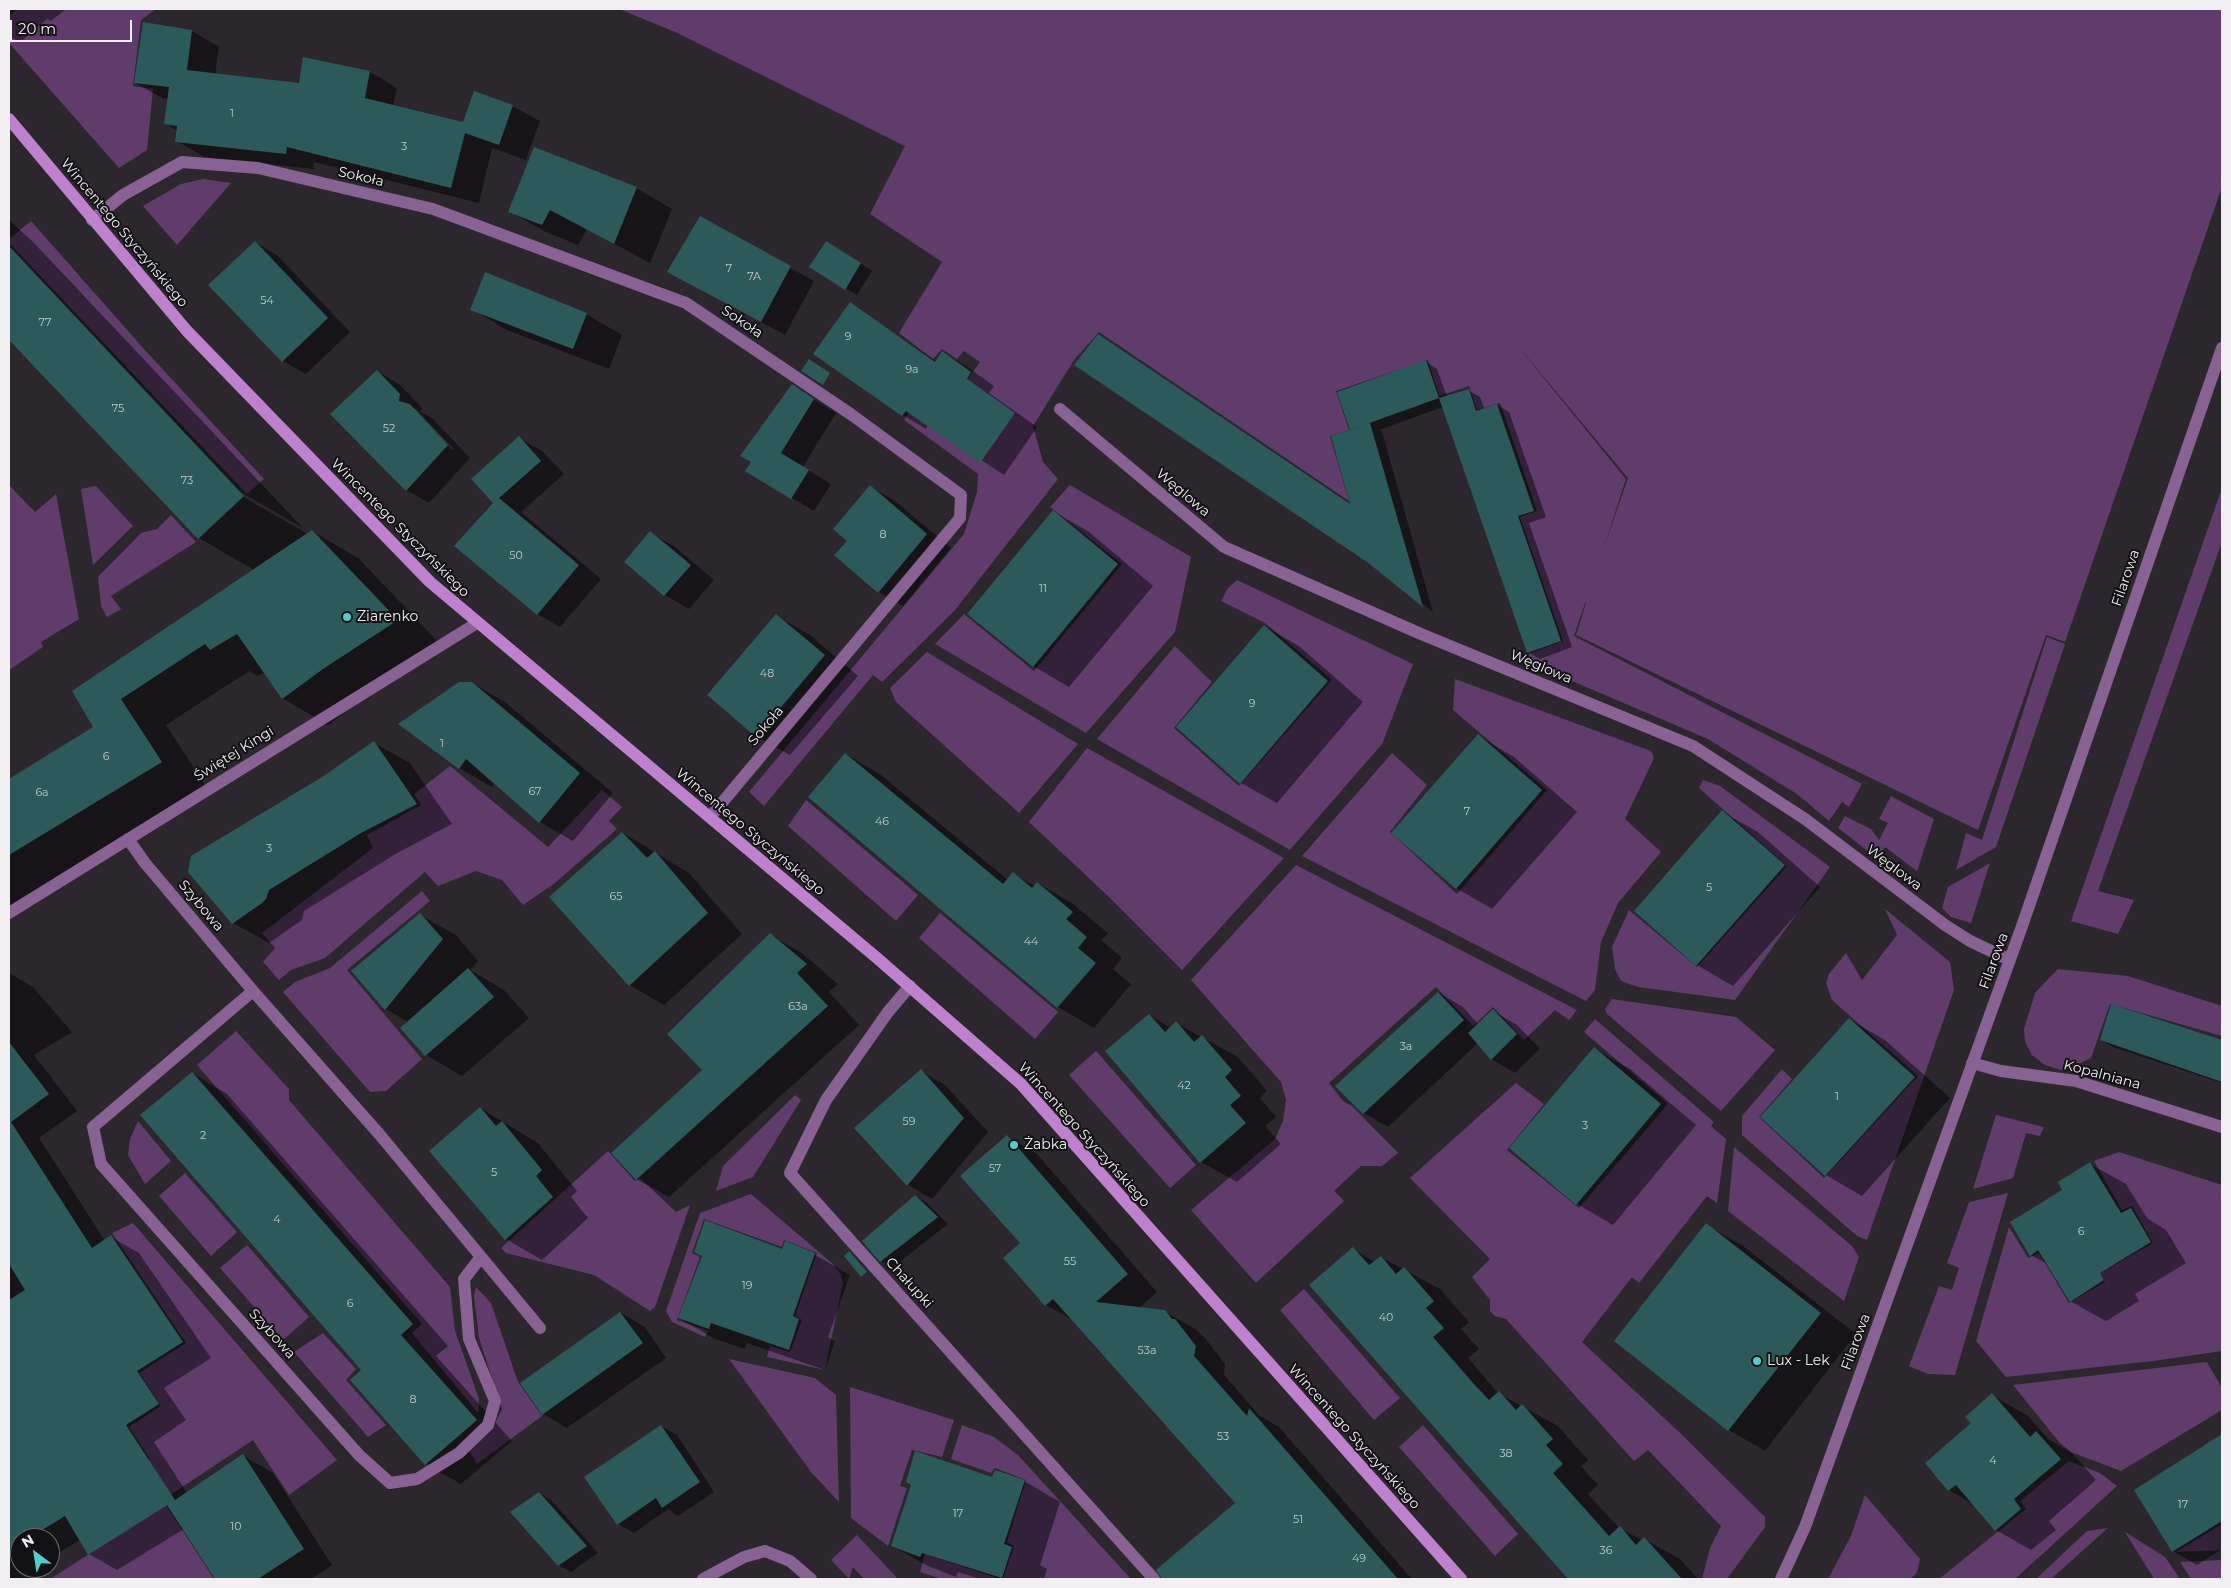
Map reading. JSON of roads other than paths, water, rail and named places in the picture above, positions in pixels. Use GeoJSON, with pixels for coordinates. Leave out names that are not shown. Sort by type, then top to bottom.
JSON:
{"type":"FeatureCollection","features":[{"type":"Feature","properties":{"kind":"street","name":"Wincentego Styczyńskiego"},"geometry":{"type":"LineString","coordinates":[[9,119],[187,331],[410,562],[477,622],[910,986],[1021,1084],[1461,1579]]}},
{"type":"Feature","properties":{"kind":"street","name":"Sokoła"},"geometry":{"type":"LineString","coordinates":[[92,220],[123,195],[182,162],[258,168],[433,209],[686,302],[852,415],[961,495],[960,518],[710,817]]}},
{"type":"Feature","properties":{"kind":"street","name":"Filarowa"},"geometry":{"type":"LineString","coordinates":[[1781,1579],[1805,1527],[2010,960],[2222,348]]}},
{"type":"Feature","properties":{"kind":"street","name":"Węglowa"},"geometry":{"type":"LineString","coordinates":[[1060,409],[1224,547],[1432,638],[1693,746],[1805,819],[1945,925],[1970,941],[2010,960]]}},
{"type":"Feature","properties":{"kind":"street","name":"Świętej Kingi"},"geometry":{"type":"LineString","coordinates":[[9,913],[477,622]]}},
{"type":"Feature","properties":{"kind":"street","name":"Szybowa"},"geometry":{"type":"LineString","coordinates":[[128,839],[145,863],[253,991],[380,1135],[540,1328]]}},
{"type":"Feature","properties":{"kind":"street","name":"Chałupki"},"geometry":{"type":"LineString","coordinates":[[910,986],[888,1012],[826,1100],[790,1173],[1154,1579]]}},
{"type":"Feature","properties":{"kind":"street","name":"Szybowa"},"geometry":{"type":"LineString","coordinates":[[253,991],[93,1127],[101,1164],[359,1455],[390,1484],[417,1479],[434,1469],[458,1454],[488,1425],[495,1401],[469,1339],[464,1279],[481,1257]]}},
{"type":"Feature","properties":{"kind":"street","name":"Kopalniana"},"geometry":{"type":"LineString","coordinates":[[1972,1063],[2001,1070],[2076,1081],[2222,1127]]}},
{"type":"Feature","properties":{"kind":"street"},"geometry":{"type":"LineString","coordinates":[[703,1579],[744,1556],[765,1551],[790,1561],[812,1579]]}},
{"type":"Feature","properties":{"kind":"place","name":"Ziarenko"},"geometry":{"type":"Point","coordinates":[347,617]}},
{"type":"Feature","properties":{"kind":"place","name":"Żabka"},"geometry":{"type":"Point","coordinates":[1014,1145]}},
{"type":"Feature","properties":{"kind":"place","name":"Lux - Lek"},"geometry":{"type":"Point","coordinates":[1757,1361]}}]}
